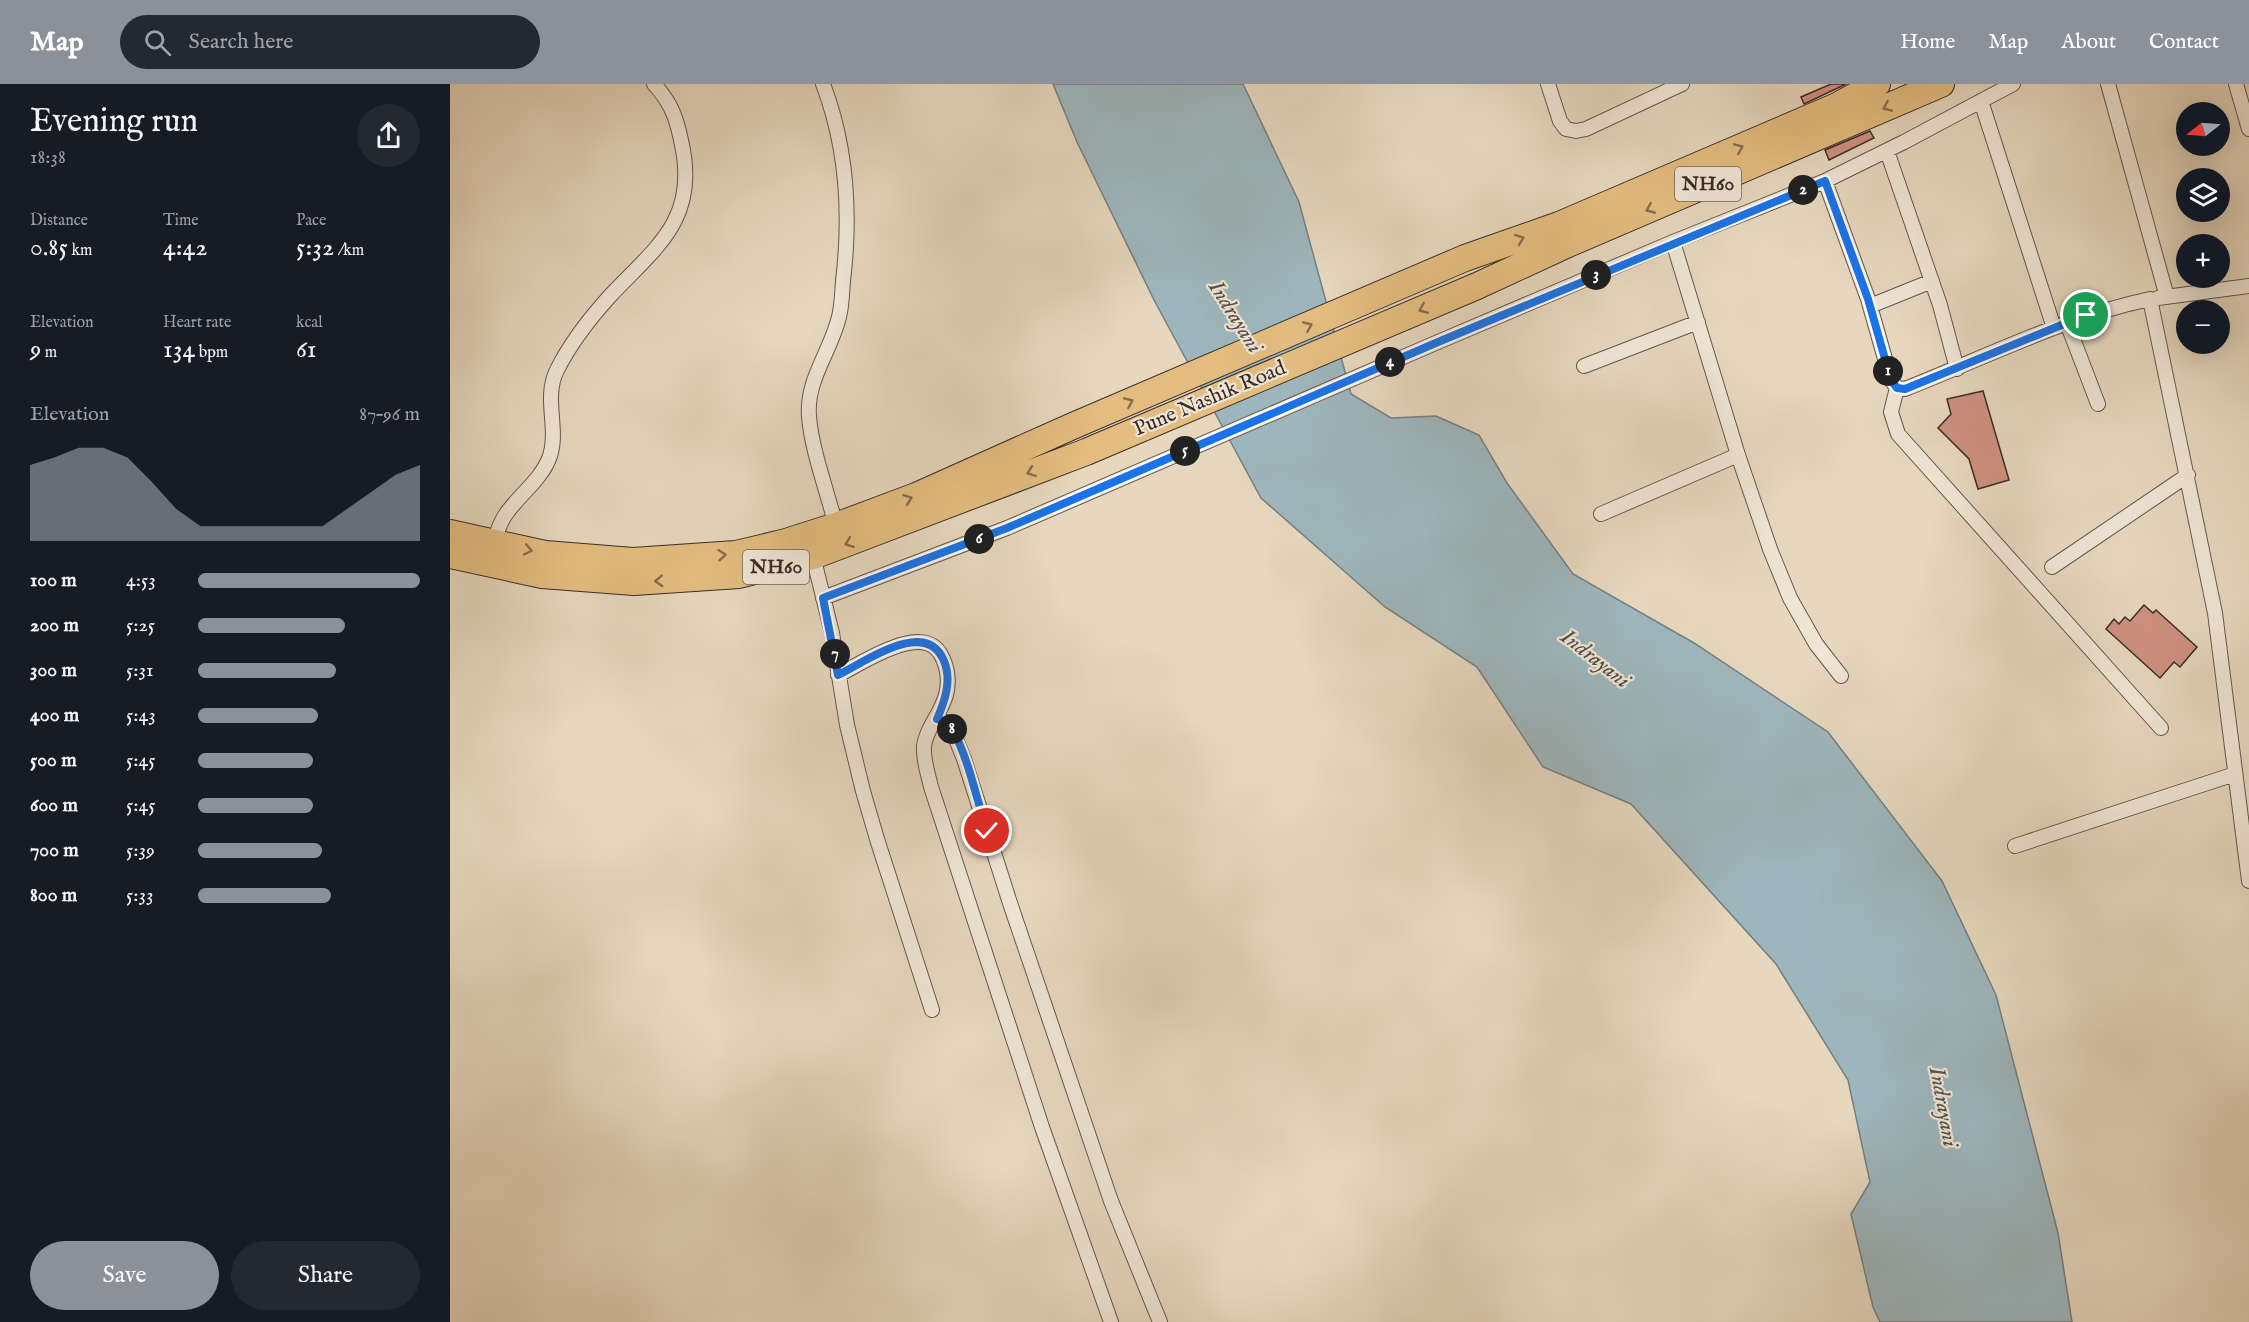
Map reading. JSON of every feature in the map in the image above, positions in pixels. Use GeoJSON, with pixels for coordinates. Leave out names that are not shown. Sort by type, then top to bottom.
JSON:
{"type":"FeatureCollection","features":[{"type":"Feature","properties":{"kind":"highway","name":"Pune Nashik Road"},"geometry":{"type":"LineString","coordinates":[[450,534],[545,554],[633,561],[736,554],[786,542],[836,526],[937,487],[1075,425],[1465,258],[1570,220],[1837,106],[1877,84]]}},
{"type":"Feature","properties":{"kind":"highway","name":"Pune Nashik Road"},"geometry":{"type":"LineString","coordinates":[[450,555],[542,575],[634,582],[739,575],[813,556],[1086,452],[1477,286],[1914,89],[1941,84]]}},
{"type":"Feature","properties":{"kind":"street"},"geometry":{"type":"LineString","coordinates":[[493,543],[505,516],[534,482],[549,457],[552,447],[550,393],[560,364],[594,314],[657,249],[668,234],[680,208],[686,188],[680,133],[671,106],[654,84]]}},
{"type":"Feature","properties":{"kind":"street"},"geometry":{"type":"LineString","coordinates":[[823,84],[839,132],[844,163],[847,238],[839,316],[813,382],[809,416],[813,440],[836,526]]}},
{"type":"Feature","properties":{"kind":"street"},"geometry":{"type":"LineString","coordinates":[[1548,84],[1560,121],[1566,129],[1576,131],[1586,129],[1682,84]]}},
{"type":"Feature","properties":{"kind":"street"},"geometry":{"type":"LineString","coordinates":[[823,598],[1007,528],[1438,342],[1825,181],[2013,84]]}},
{"type":"Feature","properties":{"kind":"street"},"geometry":{"type":"LineString","coordinates":[[2108,84],[2167,297]]}},
{"type":"Feature","properties":{"kind":"street"},"geometry":{"type":"LineString","coordinates":[[2236,84],[2249,129]]}},
{"type":"Feature","properties":{"kind":"street"},"geometry":{"type":"LineString","coordinates":[[1981,101],[2061,326],[2098,404]]}},
{"type":"Feature","properties":{"kind":"street"},"geometry":{"type":"LineString","coordinates":[[1887,151],[1932,280],[1957,369]]}},
{"type":"Feature","properties":{"kind":"street"},"geometry":{"type":"LineString","coordinates":[[1825,181],[1850,244],[1891,380],[1897,388],[1905,389],[2116,306],[2150,299],[2249,286]]}},
{"type":"Feature","properties":{"kind":"street"},"geometry":{"type":"LineString","coordinates":[[1673,243],[1738,455],[1770,549],[1790,598],[1816,644],[1841,676]]}},
{"type":"Feature","properties":{"kind":"street"},"geometry":{"type":"LineString","coordinates":[[1870,306],[1932,280]]}},
{"type":"Feature","properties":{"kind":"street"},"geometry":{"type":"LineString","coordinates":[[2150,299],[2216,613],[2249,881]]}},
{"type":"Feature","properties":{"kind":"street"},"geometry":{"type":"LineString","coordinates":[[1584,366],[1698,322]]}},
{"type":"Feature","properties":{"kind":"street"},"geometry":{"type":"LineString","coordinates":[[1897,388],[1891,412],[1898,434],[2161,728]]}},
{"type":"Feature","properties":{"kind":"street"},"geometry":{"type":"LineString","coordinates":[[1601,514],[1738,455]]}},
{"type":"Feature","properties":{"kind":"street"},"geometry":{"type":"LineString","coordinates":[[2052,567],[2188,475]]}},
{"type":"Feature","properties":{"kind":"street"},"geometry":{"type":"LineString","coordinates":[[813,556],[847,725],[871,820],[932,1010]]}},
{"type":"Feature","properties":{"kind":"street"},"geometry":{"type":"LineString","coordinates":[[838,675],[897,646],[917,641],[930,643],[940,651],[946,666],[948,681],[937,719],[927,735],[924,746],[925,763],[931,787],[1038,1116],[1111,1322]]}},
{"type":"Feature","properties":{"kind":"street"},"geometry":{"type":"LineString","coordinates":[[937,719],[943,720],[951,727],[964,759],[1111,1202],[1160,1322]]}},
{"type":"Feature","properties":{"kind":"street"},"geometry":{"type":"LineString","coordinates":[[2015,846],[2235,774]]}},
{"type":"Feature","properties":{"kind":"water","name":"Indrayani"},"geometry":{"type":"Polygon","coordinates":[[[1053,84],[1243,84],[1299,202],[1351,394],[1391,418],[1436,416],[1479,435],[1507,483],[1573,574],[1694,643],[1828,732],[1942,881],[1996,995],[2058,1233],[2072,1322],[1880,1322],[1873,1307],[1851,1214],[1870,1182],[1848,1080],[1776,964],[1631,804],[1543,767],[1477,667],[1385,607],[1261,498],[1154,300],[1077,142],[1053,84]]]}},
{"type":"Feature","properties":{"kind":"building"},"geometry":{"type":"Polygon","coordinates":[[[1831,84],[1846,84],[1804,104],[1801,97],[1831,84]]]}},
{"type":"Feature","properties":{"kind":"building"},"geometry":{"type":"Polygon","coordinates":[[[1870,131],[1874,138],[1829,160],[1825,150],[1870,131]]]}},
{"type":"Feature","properties":{"kind":"building"},"geometry":{"type":"Polygon","coordinates":[[[1983,391],[2009,480],[1978,489],[1969,459],[1938,428],[1951,414],[1947,399],[1983,391]]]}},
{"type":"Feature","properties":{"kind":"building"},"geometry":{"type":"Polygon","coordinates":[[[2144,605],[2153,613],[2156,610],[2197,647],[2180,667],[2174,662],[2160,678],[2106,629],[2114,619],[2119,624],[2125,617],[2130,621],[2144,605]]]}},
{"type":"Feature","properties":{"kind":"route"},"geometry":{"type":"LineString","coordinates":[[987,831],[964,759],[951,727],[943,720],[937,719],[948,681],[946,666],[940,651],[930,643],[917,641],[880,653],[838,675],[832,633],[823,598],[1007,528],[1438,342],[1825,181],[1850,244],[1891,380],[1897,388],[1905,389],[1957,369],[2086,315]]}}]}
